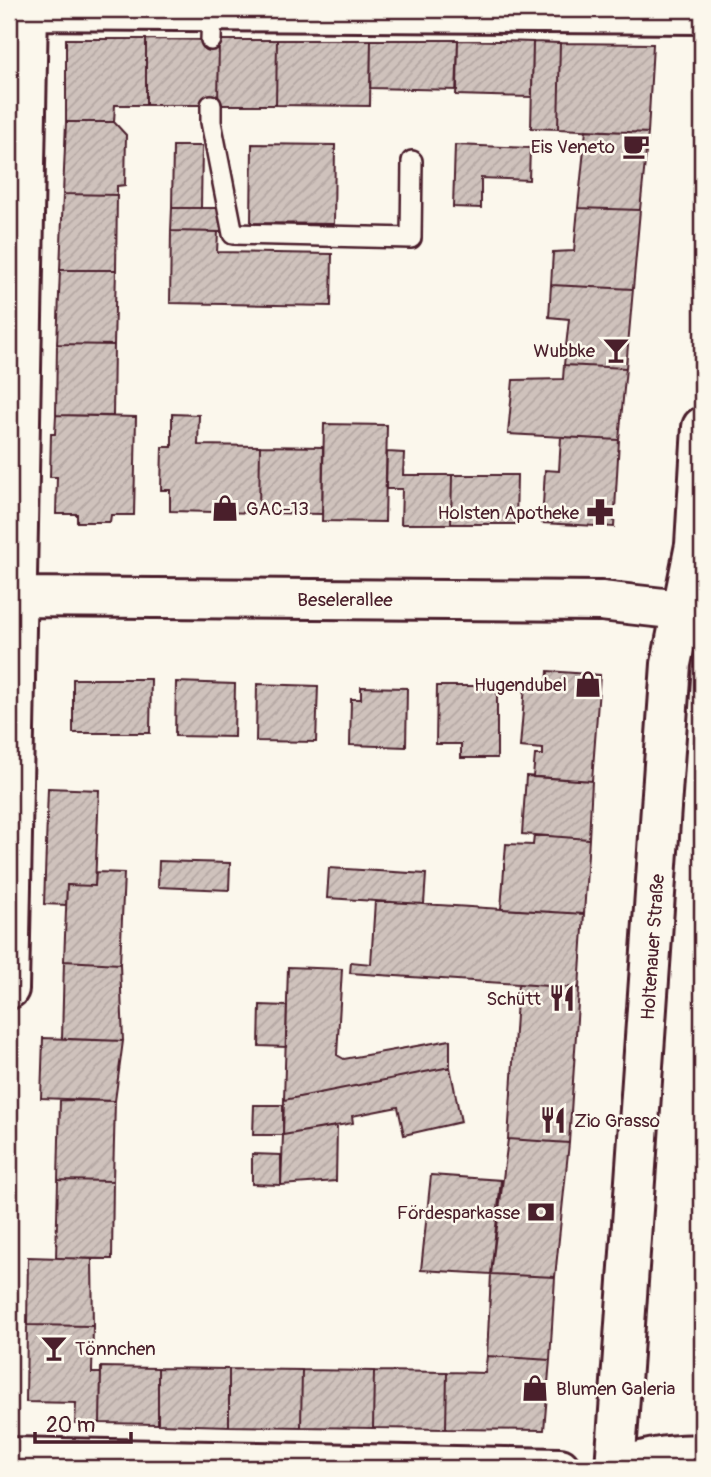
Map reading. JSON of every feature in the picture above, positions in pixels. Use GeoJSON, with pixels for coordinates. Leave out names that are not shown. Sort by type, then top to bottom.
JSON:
{"type":"FeatureCollection","features":[{"type":"Feature","properties":{"kind":"street"},"geometry":{"type":"LineString","coordinates":[[9,989],[13,597],[28,9]]}},
{"type":"Feature","properties":{"kind":"street"},"geometry":{"type":"LineString","coordinates":[[9,10],[28,9],[211,24],[702,14]]}},
{"type":"Feature","properties":{"kind":"street","name":"Holtenauer Straße"},"geometry":{"type":"LineString","coordinates":[[618,1457],[671,664],[695,545],[702,427]]}},
{"type":"Feature","properties":{"kind":"street","name":"Beselerallee"},"geometry":{"type":"LineString","coordinates":[[13,597],[601,601],[681,610]]}},
{"type":"Feature","properties":{"kind":"street"},"geometry":{"type":"LineString","coordinates":[[618,1457],[702,1440]]}},
{"type":"Feature","properties":{"kind":"street"},"geometry":{"type":"LineString","coordinates":[[618,1457],[643,1459],[680,1453],[702,1455]]}},
{"type":"Feature","properties":{"kind":"street"},"geometry":{"type":"LineString","coordinates":[[9,1457],[560,1468]]}},
{"type":"Feature","properties":{"kind":"lane"},"geometry":{"type":"LineString","coordinates":[[211,105],[211,122],[233,234],[411,238],[412,160]]}},
{"type":"Feature","properties":{"kind":"building"},"geometry":{"type":"Polygon","coordinates":[[[66,39],[146,39],[146,105],[115,105],[114,122],[66,122],[66,39]]]}},
{"type":"Feature","properties":{"kind":"building"},"geometry":{"type":"Polygon","coordinates":[[[146,39],[219,40],[218,105],[146,105],[146,39]]]}},
{"type":"Feature","properties":{"kind":"building"},"geometry":{"type":"Polygon","coordinates":[[[219,40],[277,40],[276,105],[218,105],[219,40]]]}},
{"type":"Feature","properties":{"kind":"building"},"geometry":{"type":"Polygon","coordinates":[[[277,40],[371,40],[370,106],[276,105],[277,40]]]}},
{"type":"Feature","properties":{"kind":"building"},"geometry":{"type":"Polygon","coordinates":[[[371,40],[458,40],[457,90],[370,88],[371,40]]]}},
{"type":"Feature","properties":{"kind":"building"},"geometry":{"type":"Polygon","coordinates":[[[458,40],[533,42],[532,97],[456,95],[458,40]]]}},
{"type":"Feature","properties":{"kind":"building"},"geometry":{"type":"Polygon","coordinates":[[[533,42],[560,43],[558,129],[531,128],[533,42]]]}},
{"type":"Feature","properties":{"kind":"building"},"geometry":{"type":"Polygon","coordinates":[[[560,43],[653,44],[648,133],[558,129],[560,43]]]}},
{"type":"Feature","properties":{"kind":"building"},"geometry":{"type":"Polygon","coordinates":[[[66,122],[114,122],[126,135],[125,185],[117,186],[117,195],[63,194],[66,122]]]}},
{"type":"Feature","properties":{"kind":"building"},"geometry":{"type":"Polygon","coordinates":[[[586,130],[648,133],[640,210],[578,208],[586,130]]]}},
{"type":"Feature","properties":{"kind":"building"},"geometry":{"type":"Polygon","coordinates":[[[252,144],[335,145],[334,224],[251,223],[252,144]]]}},
{"type":"Feature","properties":{"kind":"building"},"geometry":{"type":"Polygon","coordinates":[[[455,145],[530,148],[529,180],[481,178],[481,208],[453,207],[455,145]]]}},
{"type":"Feature","properties":{"kind":"building"},"geometry":{"type":"Polygon","coordinates":[[[173,146],[202,146],[201,208],[172,208],[173,146]]]}},
{"type":"Feature","properties":{"kind":"building"},"geometry":{"type":"Polygon","coordinates":[[[63,194],[117,195],[116,270],[60,270],[63,194]]]}},
{"type":"Feature","properties":{"kind":"building"},"geometry":{"type":"Polygon","coordinates":[[[172,208],[221,208],[221,232],[171,231],[172,208]]]}},
{"type":"Feature","properties":{"kind":"building"},"geometry":{"type":"Polygon","coordinates":[[[578,208],[640,210],[633,289],[551,285],[553,252],[574,251],[578,208]]]}},
{"type":"Feature","properties":{"kind":"building"},"geometry":{"type":"Polygon","coordinates":[[[171,231],[218,232],[217,252],[332,254],[331,306],[170,303],[171,231]]]}},
{"type":"Feature","properties":{"kind":"building"},"geometry":{"type":"Polygon","coordinates":[[[60,270],[116,270],[114,345],[57,344],[60,270]]]}},
{"type":"Feature","properties":{"kind":"building"},"geometry":{"type":"Polygon","coordinates":[[[551,285],[633,289],[626,368],[564,365],[569,319],[549,317],[551,285]]]}},
{"type":"Feature","properties":{"kind":"building"},"geometry":{"type":"Polygon","coordinates":[[[57,344],[114,345],[113,416],[56,415],[57,344]]]}},
{"type":"Feature","properties":{"kind":"building"},"geometry":{"type":"Polygon","coordinates":[[[564,365],[626,368],[619,440],[508,434],[513,380],[563,379],[564,365]]]}},
{"type":"Feature","properties":{"kind":"building"},"geometry":{"type":"Polygon","coordinates":[[[172,414],[199,415],[198,445],[260,446],[259,513],[170,511],[170,490],[161,490],[162,447],[172,447],[172,414]]]}},
{"type":"Feature","properties":{"kind":"building"},"geometry":{"type":"Polygon","coordinates":[[[56,415],[136,417],[134,515],[111,515],[110,522],[77,522],[77,514],[56,514],[57,477],[50,477],[51,434],[55,434],[56,415]]]}},
{"type":"Feature","properties":{"kind":"building"},"geometry":{"type":"Polygon","coordinates":[[[324,424],[387,425],[385,522],[322,521],[324,424]]]}},
{"type":"Feature","properties":{"kind":"building"},"geometry":{"type":"Polygon","coordinates":[[[561,437],[619,440],[614,527],[542,523],[545,470],[559,471],[561,437]]]}},
{"type":"Feature","properties":{"kind":"building"},"geometry":{"type":"Polygon","coordinates":[[[260,446],[323,447],[322,514],[259,513],[260,446]]]}},
{"type":"Feature","properties":{"kind":"building"},"geometry":{"type":"Polygon","coordinates":[[[387,452],[404,453],[403,475],[452,475],[451,524],[401,524],[402,489],[386,489],[387,452]]]}},
{"type":"Feature","properties":{"kind":"building"},"geometry":{"type":"Polygon","coordinates":[[[452,475],[517,475],[516,524],[451,524],[452,475]]]}},
{"type":"Feature","properties":{"kind":"building"},"geometry":{"type":"Polygon","coordinates":[[[548,671],[600,675],[592,781],[533,777],[535,755],[543,755],[543,749],[520,747],[525,686],[547,687],[548,671]]]}},
{"type":"Feature","properties":{"kind":"building"},"geometry":{"type":"Polygon","coordinates":[[[73,679],[151,679],[150,733],[73,733],[73,679]]]}},
{"type":"Feature","properties":{"kind":"building"},"geometry":{"type":"Polygon","coordinates":[[[176,682],[235,684],[234,737],[175,736],[176,682]]]}},
{"type":"Feature","properties":{"kind":"building"},"geometry":{"type":"Polygon","coordinates":[[[257,684],[318,686],[316,742],[256,741],[257,684]]]}},
{"type":"Feature","properties":{"kind":"building"},"geometry":{"type":"Polygon","coordinates":[[[437,686],[497,686],[497,758],[461,758],[461,744],[436,744],[437,686]]]}},
{"type":"Feature","properties":{"kind":"building"},"geometry":{"type":"Polygon","coordinates":[[[361,687],[407,688],[406,747],[350,745],[351,699],[361,699],[361,687]]]}},
{"type":"Feature","properties":{"kind":"building"},"geometry":{"type":"Polygon","coordinates":[[[526,776],[592,781],[589,839],[522,834],[526,776]]]}},
{"type":"Feature","properties":{"kind":"building"},"geometry":{"type":"Polygon","coordinates":[[[48,788],[99,790],[95,886],[67,885],[66,905],[44,904],[48,788]]]}},
{"type":"Feature","properties":{"kind":"building"},"geometry":{"type":"Polygon","coordinates":[[[534,835],[589,839],[584,914],[501,909],[506,844],[533,845],[534,835]]]}},
{"type":"Feature","properties":{"kind":"building"},"geometry":{"type":"Polygon","coordinates":[[[159,861],[230,863],[229,890],[158,887],[159,861]]]}},
{"type":"Feature","properties":{"kind":"building"},"geometry":{"type":"Polygon","coordinates":[[[329,868],[426,874],[424,904],[327,898],[329,868]]]}},
{"type":"Feature","properties":{"kind":"building"},"geometry":{"type":"Polygon","coordinates":[[[96,872],[124,873],[120,964],[64,961],[67,885],[95,886],[96,872]]]}},
{"type":"Feature","properties":{"kind":"building"},"geometry":{"type":"Polygon","coordinates":[[[375,901],[584,914],[579,988],[350,973],[351,962],[371,964],[375,901]]]}},
{"type":"Feature","properties":{"kind":"building"},"geometry":{"type":"Polygon","coordinates":[[[64,961],[120,964],[123,1041],[62,1039],[64,961]]]}},
{"type":"Feature","properties":{"kind":"building"},"geometry":{"type":"Polygon","coordinates":[[[288,967],[342,969],[337,1055],[344,1059],[450,1040],[450,1067],[284,1100],[288,967]]]}},
{"type":"Feature","properties":{"kind":"building"},"geometry":{"type":"Polygon","coordinates":[[[518,984],[579,988],[569,1143],[508,1139],[518,984]]]}},
{"type":"Feature","properties":{"kind":"building"},"geometry":{"type":"Polygon","coordinates":[[[260,1005],[287,1006],[286,1047],[259,1046],[260,1005]]]}},
{"type":"Feature","properties":{"kind":"building"},"geometry":{"type":"Polygon","coordinates":[[[43,1038],[123,1041],[115,1101],[41,1098],[43,1038]]]}},
{"type":"Feature","properties":{"kind":"building"},"geometry":{"type":"Polygon","coordinates":[[[450,1067],[461,1122],[404,1135],[398,1107],[352,1116],[353,1123],[283,1135],[284,1100],[450,1067]]]}},
{"type":"Feature","properties":{"kind":"building"},"geometry":{"type":"Polygon","coordinates":[[[60,1100],[115,1101],[113,1181],[58,1180],[60,1100]]]}},
{"type":"Feature","properties":{"kind":"building"},"geometry":{"type":"Polygon","coordinates":[[[254,1105],[283,1105],[283,1135],[253,1135],[254,1105]]]}},
{"type":"Feature","properties":{"kind":"building"},"geometry":{"type":"Polygon","coordinates":[[[337,1126],[336,1181],[281,1185],[283,1135],[337,1126]]]}},
{"type":"Feature","properties":{"kind":"building"},"geometry":{"type":"Polygon","coordinates":[[[508,1139],[569,1143],[555,1277],[491,1274],[508,1139]]]}},
{"type":"Feature","properties":{"kind":"building"},"geometry":{"type":"Polygon","coordinates":[[[252,1154],[281,1155],[281,1185],[252,1184],[252,1154]]]}},
{"type":"Feature","properties":{"kind":"building"},"geometry":{"type":"Polygon","coordinates":[[[431,1175],[501,1180],[491,1274],[421,1270],[431,1175]]]}},
{"type":"Feature","properties":{"kind":"building"},"geometry":{"type":"Polygon","coordinates":[[[58,1180],[113,1181],[112,1259],[56,1258],[58,1180]]]}},
{"type":"Feature","properties":{"kind":"building"},"geometry":{"type":"Polygon","coordinates":[[[28,1257],[92,1259],[93,1326],[27,1325],[28,1257]]]}},
{"type":"Feature","properties":{"kind":"building"},"geometry":{"type":"Polygon","coordinates":[[[491,1274],[555,1277],[550,1360],[487,1356],[491,1274]]]}},
{"type":"Feature","properties":{"kind":"building"},"geometry":{"type":"Polygon","coordinates":[[[27,1325],[93,1326],[92,1373],[101,1373],[100,1423],[75,1423],[76,1403],[26,1402],[27,1325]]]}},
{"type":"Feature","properties":{"kind":"building"},"geometry":{"type":"Polygon","coordinates":[[[487,1356],[550,1360],[544,1430],[446,1429],[447,1372],[485,1373],[487,1356]]]}},
{"type":"Feature","properties":{"kind":"building"},"geometry":{"type":"Polygon","coordinates":[[[101,1367],[158,1368],[158,1424],[100,1423],[101,1367]]]}},
{"type":"Feature","properties":{"kind":"building"},"geometry":{"type":"Polygon","coordinates":[[[158,1368],[229,1369],[229,1426],[158,1424],[158,1368]]]}},
{"type":"Feature","properties":{"kind":"building"},"geometry":{"type":"Polygon","coordinates":[[[229,1369],[302,1370],[301,1427],[229,1426],[229,1369]]]}},
{"type":"Feature","properties":{"kind":"building"},"geometry":{"type":"Polygon","coordinates":[[[302,1370],[374,1371],[373,1428],[301,1427],[302,1370]]]}},
{"type":"Feature","properties":{"kind":"building"},"geometry":{"type":"Polygon","coordinates":[[[374,1371],[447,1372],[446,1429],[373,1428],[374,1371]]]}},
{"type":"Feature","properties":{"kind":"place","name":"Eis Veneto"},"geometry":{"type":"Point","coordinates":[636,146]}},
{"type":"Feature","properties":{"kind":"place","name":"Wubbke"},"geometry":{"type":"Point","coordinates":[616,350]}},
{"type":"Feature","properties":{"kind":"place","name":"GAC-13"},"geometry":{"type":"Point","coordinates":[225,508]}},
{"type":"Feature","properties":{"kind":"place","name":"Holsten Apotheke"},"geometry":{"type":"Point","coordinates":[600,512]}},
{"type":"Feature","properties":{"kind":"place","name":"Hugendubel"},"geometry":{"type":"Point","coordinates":[588,684]}},
{"type":"Feature","properties":{"kind":"place","name":"Schütt"},"geometry":{"type":"Point","coordinates":[562,998]}},
{"type":"Feature","properties":{"kind":"place","name":"Zio Grasso"},"geometry":{"type":"Point","coordinates":[553,1120]}},
{"type":"Feature","properties":{"kind":"place","name":"Fördesparkasse"},"geometry":{"type":"Point","coordinates":[541,1212]}},
{"type":"Feature","properties":{"kind":"place","name":"Tönnchen"},"geometry":{"type":"Point","coordinates":[54,1348]}},
{"type":"Feature","properties":{"kind":"place","name":"Blumen Galeria"},"geometry":{"type":"Point","coordinates":[535,1388]}}]}
